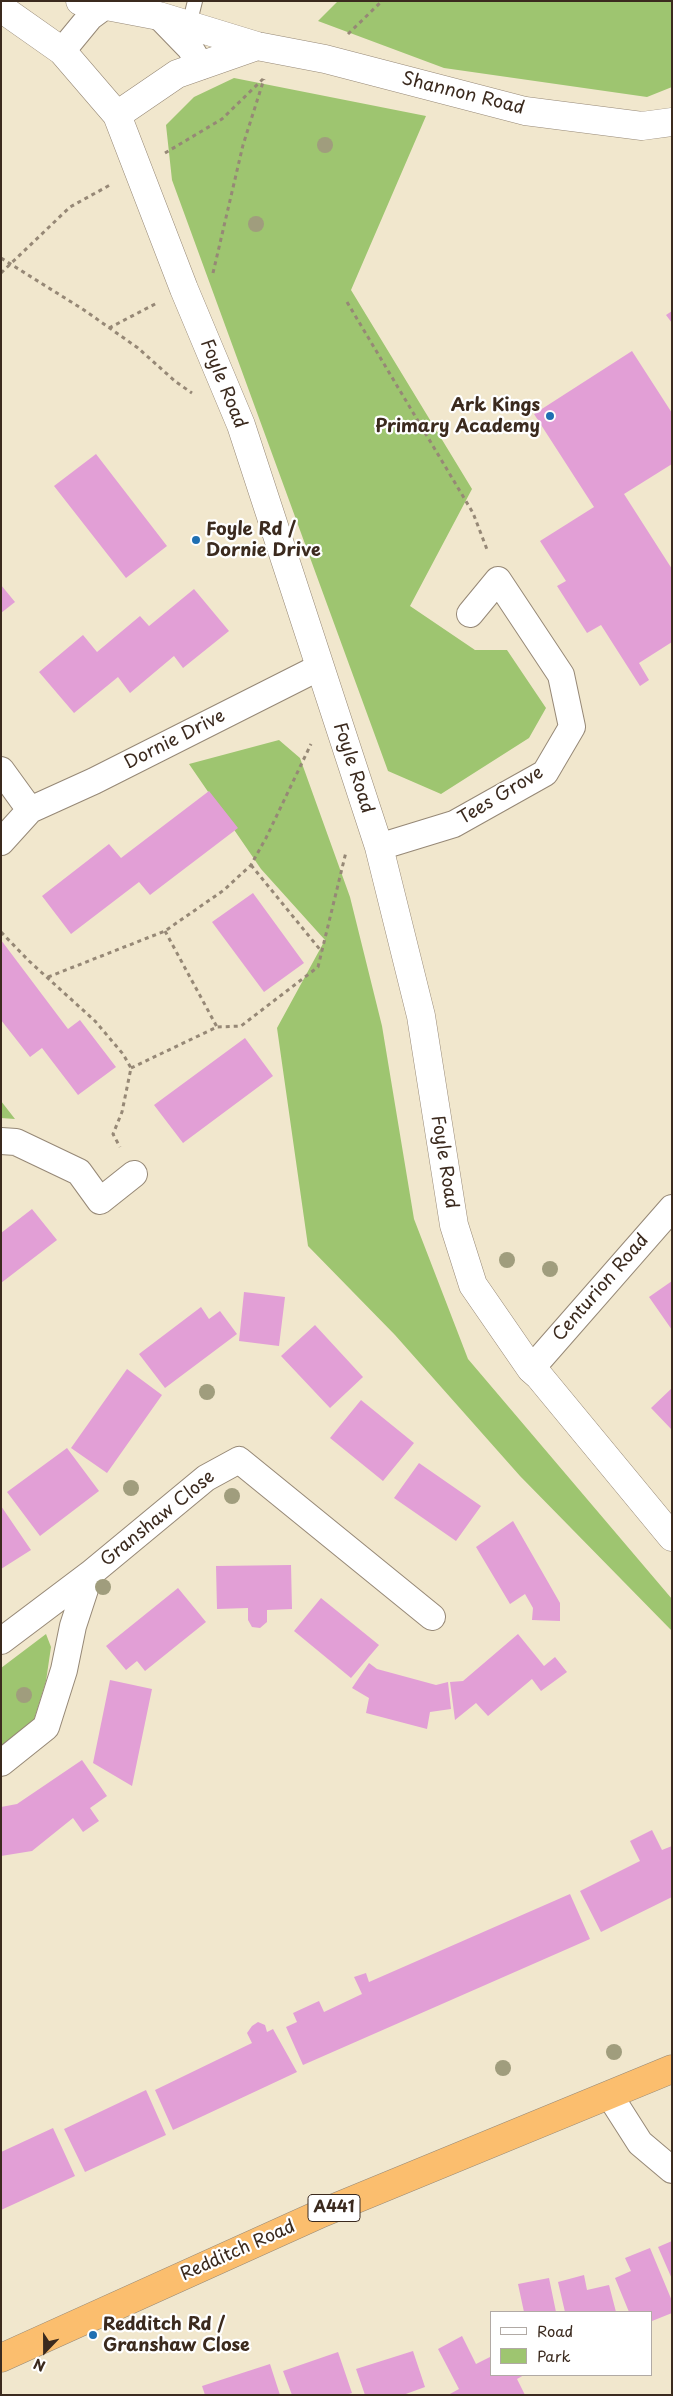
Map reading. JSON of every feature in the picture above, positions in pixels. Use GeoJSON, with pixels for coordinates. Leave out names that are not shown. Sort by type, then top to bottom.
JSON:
{"type":"FeatureCollection","features":[{"type":"Feature","properties":{"kind":"highway","name":"Redditch Road"},"geometry":{"type":"LineString","coordinates":[[1,2358],[322,2213],[672,2069]]}},
{"type":"Feature","properties":{"kind":"street","name":"Shannon Road"},"geometry":{"type":"LineString","coordinates":[[92,4],[159,16],[192,13],[257,46],[325,59],[525,111],[642,126],[672,122]]}},
{"type":"Feature","properties":{"kind":"street"},"geometry":{"type":"LineString","coordinates":[[62,51],[90,17],[92,4]]}},
{"type":"Feature","properties":{"kind":"street","name":"Foyle Road"},"geometry":{"type":"LineString","coordinates":[[1,8],[62,51],[117,115],[184,289],[241,425],[379,847],[421,1016],[454,1225],[474,1285],[531,1369],[539,1376],[672,1537]]}},
{"type":"Feature","properties":{"kind":"street"},"geometry":{"type":"LineString","coordinates":[[159,16],[190,48],[201,66]]}},
{"type":"Feature","properties":{"kind":"street"},"geometry":{"type":"LineString","coordinates":[[117,115],[177,74],[257,46]]}},
{"type":"Feature","properties":{"kind":"street"},"geometry":{"type":"LineString","coordinates":[[470,614],[498,580]]}},
{"type":"Feature","properties":{"kind":"street","name":"Tees Grove"},"geometry":{"type":"LineString","coordinates":[[379,847],[454,824],[545,774],[572,727],[561,675],[498,580]]}},
{"type":"Feature","properties":{"kind":"street","name":"Dornie Drive"},"geometry":{"type":"LineString","coordinates":[[1,842],[30,810],[94,781],[320,667]]}},
{"type":"Feature","properties":{"kind":"street"},"geometry":{"type":"LineString","coordinates":[[1,770],[30,810]]}},
{"type":"Feature","properties":{"kind":"street"},"geometry":{"type":"LineString","coordinates":[[1,1140],[16,1142],[79,1172],[100,1201],[134,1174]]}},
{"type":"Feature","properties":{"kind":"street","name":"Centurion Road"},"geometry":{"type":"LineString","coordinates":[[531,1369],[672,1208]]}},
{"type":"Feature","properties":{"kind":"street","name":"Granshaw Close"},"geometry":{"type":"LineString","coordinates":[[1,1641],[90,1574],[206,1478],[239,1460],[432,1617]]}},
{"type":"Feature","properties":{"kind":"street"},"geometry":{"type":"LineString","coordinates":[[1,1763],[46,1727],[64,1670],[73,1626],[90,1574]]}},
{"type":"Feature","properties":{"kind":"street"},"geometry":{"type":"LineString","coordinates":[[610,2096],[640,2143],[672,2170]]}},
{"type":"Feature","properties":{"kind":"path"},"geometry":{"type":"LineString","coordinates":[[109,328],[213,275],[243,146],[265,78]]}},
{"type":"Feature","properties":{"kind":"path"},"geometry":{"type":"LineString","coordinates":[[1,258],[10,262],[138,348],[176,382],[200,398]]}},
{"type":"Feature","properties":{"kind":"path"},"geometry":{"type":"LineString","coordinates":[[1,273],[10,262]]}},
{"type":"Feature","properties":{"kind":"path"},"geometry":{"type":"LineString","coordinates":[[347,302],[473,513],[498,580]]}},
{"type":"Feature","properties":{"kind":"path"},"geometry":{"type":"LineString","coordinates":[[48,977],[165,931],[224,890],[251,865],[266,838],[331,702]]}},
{"type":"Feature","properties":{"kind":"path"},"geometry":{"type":"LineString","coordinates":[[131,1068],[216,1027],[241,1026],[318,967],[347,848]]}},
{"type":"Feature","properties":{"kind":"path"},"geometry":{"type":"LineString","coordinates":[[251,865],[322,953]]}},
{"type":"Feature","properties":{"kind":"path"},"geometry":{"type":"LineString","coordinates":[[165,931],[216,1027]]}},
{"type":"Feature","properties":{"kind":"path"},"geometry":{"type":"LineString","coordinates":[[1,932],[95,1021],[124,1054],[131,1068],[122,1112],[113,1134],[134,1174]]}},
{"type":"Feature","properties":{"kind":"green space"},"geometry":{"type":"Polygon","coordinates":[[[338,1],[672,1],[672,87],[647,97],[444,68],[318,21],[338,1]]]}},
{"type":"Feature","properties":{"kind":"green space"},"geometry":{"type":"Polygon","coordinates":[[[234,78],[426,116],[351,290],[472,489],[410,606],[475,650],[507,650],[546,708],[529,738],[441,794],[388,771],[172,180],[166,125],[194,97],[234,78]]]}},
{"type":"Feature","properties":{"kind":"green space"},"geometry":{"type":"Polygon","coordinates":[[[279,740],[300,758],[350,897],[382,1026],[414,1219],[468,1359],[672,1599],[672,1631],[520,1476],[395,1335],[308,1246],[277,1028],[325,940],[261,869],[189,764],[279,740]]]}},
{"type":"Feature","properties":{"kind":"green space"},"geometry":{"type":"Polygon","coordinates":[[[1,1101],[15,1119],[1,1118],[1,1101]]]}},
{"type":"Feature","properties":{"kind":"green space"},"geometry":{"type":"Polygon","coordinates":[[[46,1634],[51,1647],[46,1681],[33,1723],[1,1749],[1,1668],[46,1634]]]}},
{"type":"Feature","properties":{"kind":"building"},"geometry":{"type":"Polygon","coordinates":[[[672,311],[672,323],[666,315],[672,311]]]}},
{"type":"Feature","properties":{"kind":"building"},"geometry":{"type":"Polygon","coordinates":[[[632,351],[672,413],[672,464],[624,494],[672,569],[672,642],[639,663],[649,680],[640,686],[601,625],[587,633],[557,586],[566,581],[540,541],[594,507],[534,414],[632,351]]]}},
{"type":"Feature","properties":{"kind":"building"},"geometry":{"type":"Polygon","coordinates":[[[96,454],[167,546],[126,578],[54,486],[96,454]]]}},
{"type":"Feature","properties":{"kind":"building"},"geometry":{"type":"Polygon","coordinates":[[[1,585],[15,602],[1,613],[1,585]]]}},
{"type":"Feature","properties":{"kind":"building"},"geometry":{"type":"Polygon","coordinates":[[[194,589],[229,631],[183,668],[174,656],[130,693],[118,677],[74,713],[39,672],[83,635],[97,652],[140,616],[149,626],[194,589]]]}},
{"type":"Feature","properties":{"kind":"building"},"geometry":{"type":"Polygon","coordinates":[[[209,791],[238,828],[150,895],[139,882],[71,934],[42,896],[109,844],[121,858],[209,791]]]}},
{"type":"Feature","properties":{"kind":"building"},"geometry":{"type":"Polygon","coordinates":[[[253,893],[304,963],[264,992],[212,922],[253,893]]]}},
{"type":"Feature","properties":{"kind":"building"},"geometry":{"type":"Polygon","coordinates":[[[1,940],[68,1029],[80,1020],[116,1067],[78,1095],[42,1048],[30,1057],[1,1020],[1,940]]]}},
{"type":"Feature","properties":{"kind":"building"},"geometry":{"type":"Polygon","coordinates":[[[245,1038],[273,1076],[183,1143],[154,1105],[245,1038]]]}},
{"type":"Feature","properties":{"kind":"building"},"geometry":{"type":"Polygon","coordinates":[[[32,1209],[57,1240],[1,1283],[1,1233],[32,1209]]]}},
{"type":"Feature","properties":{"kind":"building"},"geometry":{"type":"Polygon","coordinates":[[[672,1281],[672,1330],[649,1297],[672,1281]]]}},
{"type":"Feature","properties":{"kind":"building"},"geometry":{"type":"Polygon","coordinates":[[[244,1292],[285,1297],[279,1346],[239,1341],[244,1292]]]}},
{"type":"Feature","properties":{"kind":"building"},"geometry":{"type":"Polygon","coordinates":[[[201,1307],[209,1319],[220,1311],[237,1334],[165,1388],[139,1354],[201,1307]]]}},
{"type":"Feature","properties":{"kind":"building"},"geometry":{"type":"Polygon","coordinates":[[[315,1325],[363,1377],[330,1408],[281,1356],[315,1325]]]}},
{"type":"Feature","properties":{"kind":"building"},"geometry":{"type":"Polygon","coordinates":[[[127,1369],[162,1395],[107,1473],[71,1448],[127,1369]]]}},
{"type":"Feature","properties":{"kind":"building"},"geometry":{"type":"Polygon","coordinates":[[[672,1388],[672,1430],[651,1408],[672,1388]]]}},
{"type":"Feature","properties":{"kind":"building"},"geometry":{"type":"Polygon","coordinates":[[[361,1400],[414,1443],[383,1481],[330,1438],[361,1400]]]}},
{"type":"Feature","properties":{"kind":"building"},"geometry":{"type":"Polygon","coordinates":[[[67,1448],[99,1491],[40,1536],[7,1492],[67,1448]]]}},
{"type":"Feature","properties":{"kind":"building"},"geometry":{"type":"Polygon","coordinates":[[[419,1463],[481,1506],[456,1541],[394,1498],[419,1463]]]}},
{"type":"Feature","properties":{"kind":"building"},"geometry":{"type":"Polygon","coordinates":[[[1,1506],[31,1550],[1,1569],[1,1506]]]}},
{"type":"Feature","properties":{"kind":"building"},"geometry":{"type":"Polygon","coordinates":[[[513,1521],[560,1603],[560,1621],[532,1620],[533,1608],[525,1594],[510,1604],[476,1547],[513,1521]]]}},
{"type":"Feature","properties":{"kind":"building"},"geometry":{"type":"Polygon","coordinates":[[[291,1565],[292,1609],[267,1610],[267,1622],[260,1628],[252,1627],[248,1620],[248,1608],[217,1609],[216,1566],[291,1565]]]}},
{"type":"Feature","properties":{"kind":"building"},"geometry":{"type":"Polygon","coordinates":[[[178,1588],[206,1622],[145,1671],[137,1661],[126,1670],[106,1646],[178,1588]]]}},
{"type":"Feature","properties":{"kind":"building"},"geometry":{"type":"Polygon","coordinates":[[[321,1598],[379,1645],[351,1678],[294,1631],[321,1598]]]}},
{"type":"Feature","properties":{"kind":"building"},"geometry":{"type":"Polygon","coordinates":[[[518,1634],[544,1666],[555,1657],[567,1672],[541,1691],[532,1679],[488,1716],[476,1703],[455,1720],[450,1682],[463,1681],[518,1634]]]}},
{"type":"Feature","properties":{"kind":"building"},"geometry":{"type":"Polygon","coordinates":[[[369,1663],[377,1669],[436,1685],[448,1682],[451,1709],[430,1712],[427,1729],[366,1713],[369,1698],[352,1688],[369,1663]]]}},
{"type":"Feature","properties":{"kind":"building"},"geometry":{"type":"Polygon","coordinates":[[[110,1680],[152,1689],[132,1786],[93,1763],[110,1680]]]}},
{"type":"Feature","properties":{"kind":"building"},"geometry":{"type":"Polygon","coordinates":[[[82,1760],[107,1796],[90,1808],[99,1821],[83,1832],[73,1818],[32,1851],[1,1856],[1,1807],[17,1804],[82,1760]]]}},
{"type":"Feature","properties":{"kind":"building"},"geometry":{"type":"Polygon","coordinates":[[[652,1830],[662,1850],[672,1846],[672,1897],[601,1932],[580,1891],[640,1861],[630,1841],[652,1830]]]}},
{"type":"Feature","properties":{"kind":"building"},"geometry":{"type":"Polygon","coordinates":[[[570,1894],[590,1939],[303,2065],[286,2027],[297,2022],[293,2013],[319,2001],[324,2012],[362,1994],[354,1977],[366,1973],[369,1982],[570,1894]]]}},
{"type":"Feature","properties":{"kind":"building"},"geometry":{"type":"Polygon","coordinates":[[[258,2022],[265,2025],[267,2032],[273,2029],[297,2072],[173,2130],[155,2090],[252,2043],[247,2033],[258,2022]]]}},
{"type":"Feature","properties":{"kind":"building"},"geometry":{"type":"Polygon","coordinates":[[[146,2090],[166,2135],[85,2172],[64,2129],[146,2090]]]}},
{"type":"Feature","properties":{"kind":"building"},"geometry":{"type":"Polygon","coordinates":[[[53,2128],[75,2176],[1,2210],[1,2152],[53,2128]]]}},
{"type":"Feature","properties":{"kind":"building"},"geometry":{"type":"Polygon","coordinates":[[[672,2241],[672,2279],[658,2247],[672,2241]]]}},
{"type":"Feature","properties":{"kind":"building"},"geometry":{"type":"Polygon","coordinates":[[[650,2248],[672,2301],[672,2313],[653,2321],[653,2311],[629,2311],[615,2278],[631,2271],[625,2258],[650,2248]]]}},
{"type":"Feature","properties":{"kind":"building"},"geometry":{"type":"Polygon","coordinates":[[[584,2275],[587,2290],[609,2285],[616,2311],[565,2311],[558,2282],[584,2275]]]}},
{"type":"Feature","properties":{"kind":"building"},"geometry":{"type":"Polygon","coordinates":[[[549,2278],[556,2311],[524,2311],[518,2284],[549,2278]]]}},
{"type":"Feature","properties":{"kind":"building"},"geometry":{"type":"Polygon","coordinates":[[[462,2336],[476,2364],[490,2357],[490,2376],[522,2376],[517,2379],[525,2395],[448,2395],[459,2389],[438,2349],[462,2336]]]}},
{"type":"Feature","properties":{"kind":"building"},"geometry":{"type":"Polygon","coordinates":[[[413,2351],[425,2387],[403,2395],[365,2395],[356,2369],[413,2351]]]}},
{"type":"Feature","properties":{"kind":"building"},"geometry":{"type":"Polygon","coordinates":[[[338,2352],[352,2393],[346,2395],[292,2395],[283,2371],[338,2352]]]}},
{"type":"Feature","properties":{"kind":"building"},"geometry":{"type":"Polygon","coordinates":[[[270,2364],[280,2395],[205,2395],[202,2386],[270,2364]]]}},
{"type":"Feature","properties":{"kind":"place","name":"Ark Kings Primary Academy"},"geometry":{"type":"Point","coordinates":[550,416]}},
{"type":"Feature","properties":{"kind":"place","name":"Foyle Rd / Dornie Drive"},"geometry":{"type":"Point","coordinates":[196,540]}},
{"type":"Feature","properties":{"kind":"place","name":"Redditch Rd / Granshaw Close"},"geometry":{"type":"Point","coordinates":[93,2335]}}]}
